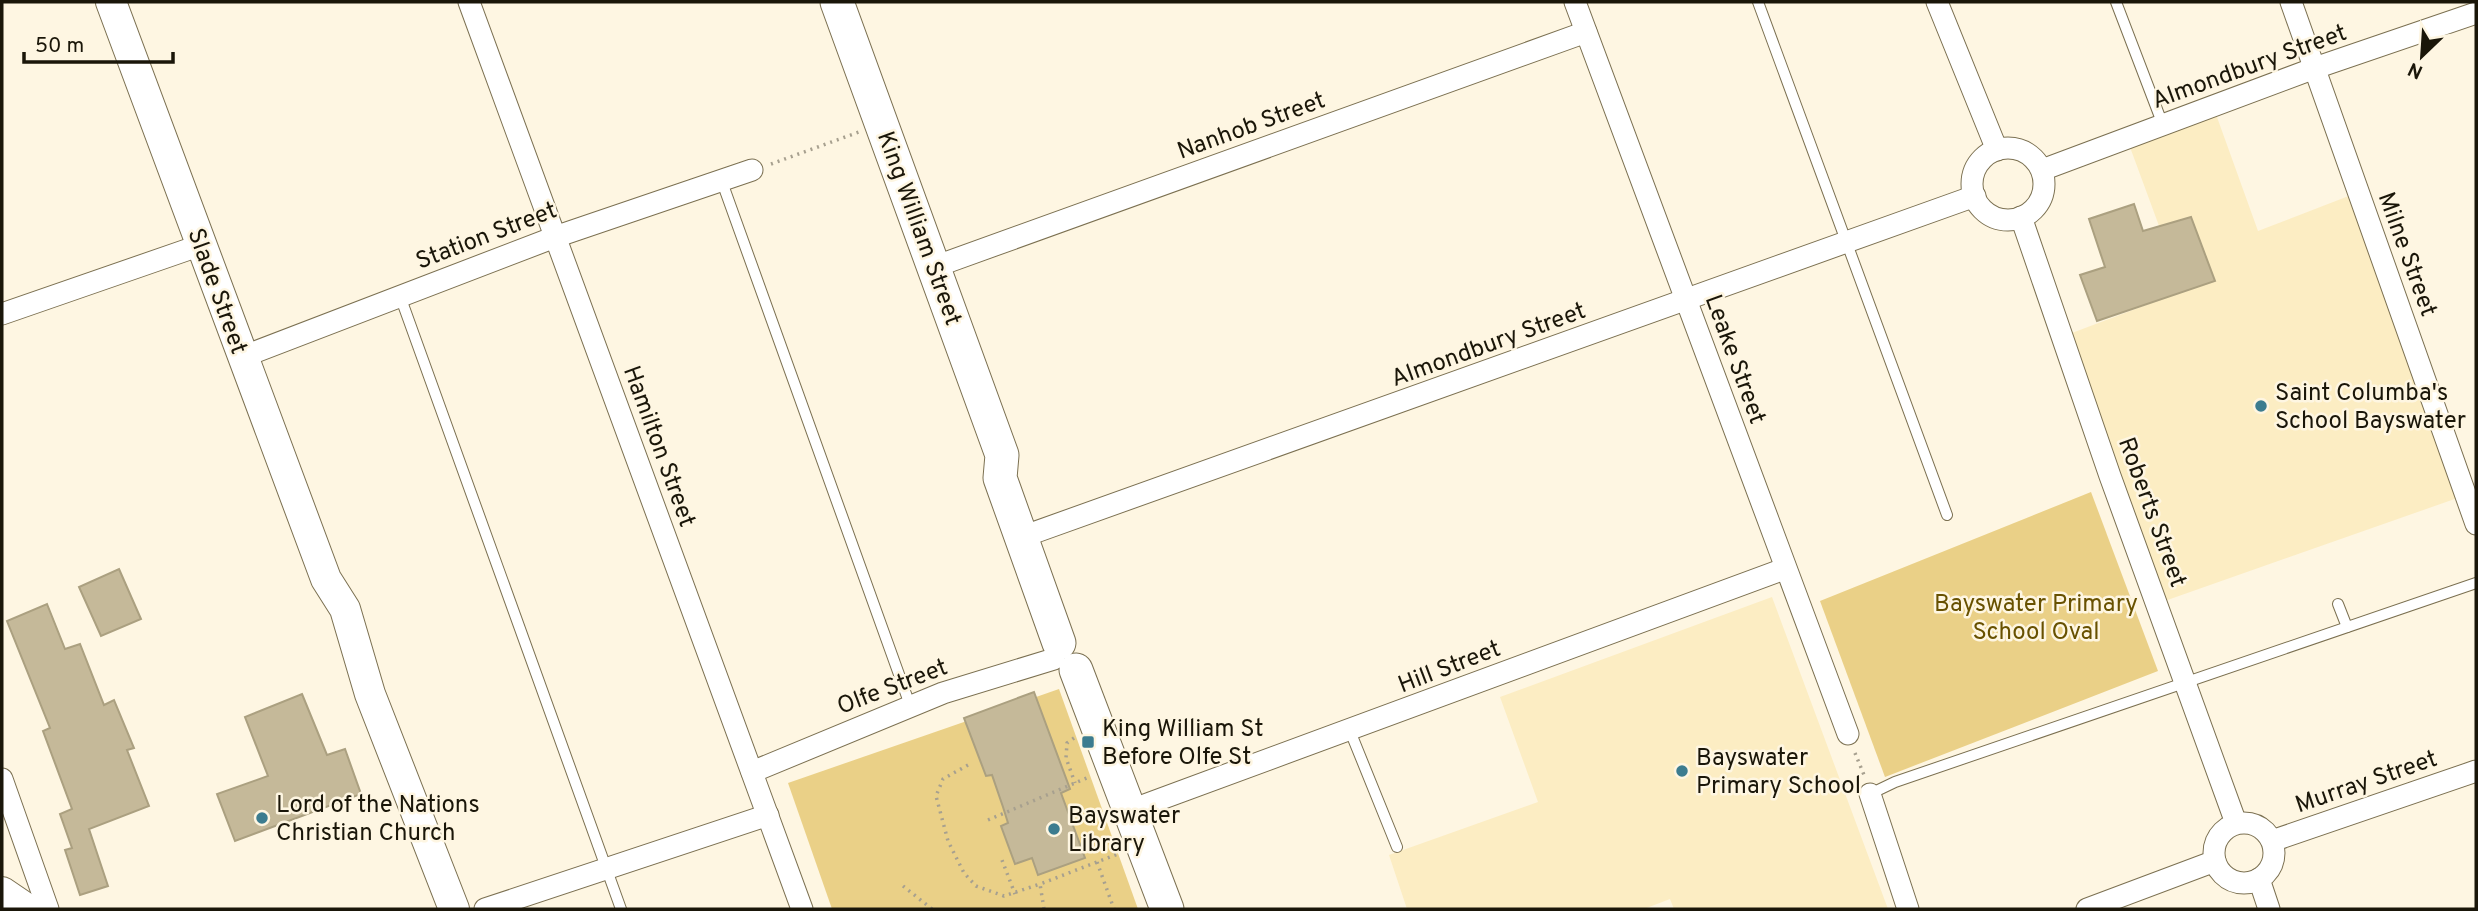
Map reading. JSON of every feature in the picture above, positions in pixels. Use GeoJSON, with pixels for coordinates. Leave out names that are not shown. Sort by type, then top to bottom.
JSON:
{"type":"FeatureCollection","features":[{"type":"Feature","properties":{"kind":"main road","name":"King William Street"},"geometry":{"type":"LineString","coordinates":[[837,2],[1002,455],[1000,478],[1030,534],[1067,653],[1131,810],[1167,909]]}},
{"type":"Feature","properties":{"kind":"street","name":"Slade Street"},"geometry":{"type":"LineString","coordinates":[[111,2],[326,579],[345,609],[370,694],[454,909]]}},
{"type":"Feature","properties":{"kind":"street","name":"Hamilton Street"},"geometry":{"type":"LineString","coordinates":[[469,2],[802,909]]}},
{"type":"Feature","properties":{"kind":"street","name":"Leake Street"},"geometry":{"type":"LineString","coordinates":[[1575,2],[1784,569],[1848,734]]}},
{"type":"Feature","properties":{"kind":"street"},"geometry":{"type":"LineString","coordinates":[[1937,2],[1997,150]]}},
{"type":"Feature","properties":{"kind":"street","name":"Milne Street"},"geometry":{"type":"LineString","coordinates":[[2291,2],[2476,524]]}},
{"type":"Feature","properties":{"kind":"street","name":"Almondbury Street"},"geometry":{"type":"LineString","coordinates":[[2042,170],[2315,68],[2476,13]]}},
{"type":"Feature","properties":{"kind":"street","name":"Nanhob Street"},"geometry":{"type":"LineString","coordinates":[[934,267],[1586,32]]}},
{"type":"Feature","properties":{"kind":"street"},"geometry":{"type":"LineString","coordinates":[[1997,150],[2023,151],[2034,159],[2042,170],[2043,193],[2031,212],[2021,217],[1999,218],[1980,206],[1975,196],[1974,174],[1979,163],[1997,150]]}},
{"type":"Feature","properties":{"kind":"street","name":"Station Street"},"geometry":{"type":"LineString","coordinates":[[242,357],[555,237],[752,170]]}},
{"type":"Feature","properties":{"kind":"street","name":"Almondbury Street"},"geometry":{"type":"LineString","coordinates":[[1030,534],[1975,196]]}},
{"type":"Feature","properties":{"kind":"street","name":"Roberts Street"},"geometry":{"type":"LineString","coordinates":[[2021,217],[2110,476],[2188,683],[2236,823]]}},
{"type":"Feature","properties":{"kind":"street"},"geometry":{"type":"LineString","coordinates":[[2,314],[201,245]]}},
{"type":"Feature","properties":{"kind":"street","name":"Hill Street"},"geometry":{"type":"LineString","coordinates":[[1131,810],[1784,569]]}},
{"type":"Feature","properties":{"kind":"street","name":"Slade Street"},"geometry":{"type":"LineString","coordinates":[[326,579],[330,613],[383,768],[438,909]]}},
{"type":"Feature","properties":{"kind":"street","name":"Olfe Street"},"geometry":{"type":"LineString","coordinates":[[752,772],[910,705],[1067,653]]}},
{"type":"Feature","properties":{"kind":"street","name":"Murray Street"},"geometry":{"type":"LineString","coordinates":[[2272,841],[2476,771]]}},
{"type":"Feature","properties":{"kind":"street"},"geometry":{"type":"LineString","coordinates":[[2,779],[48,909]]}},
{"type":"Feature","properties":{"kind":"street"},"geometry":{"type":"LineString","coordinates":[[1870,794],[1908,909]]}},
{"type":"Feature","properties":{"kind":"street"},"geometry":{"type":"LineString","coordinates":[[485,909],[768,815]]}},
{"type":"Feature","properties":{"kind":"street"},"geometry":{"type":"LineString","coordinates":[[2236,823],[2257,826],[2272,841],[2273,862],[2259,879],[2238,883],[2228,879],[2215,861],[2216,841],[2221,832],[2236,823]]}},
{"type":"Feature","properties":{"kind":"street"},"geometry":{"type":"LineString","coordinates":[[2087,909],[2215,861]]}},
{"type":"Feature","properties":{"kind":"street"},"geometry":{"type":"LineString","coordinates":[[2259,879],[2269,909]]}},
{"type":"Feature","properties":{"kind":"street"},"geometry":{"type":"LineString","coordinates":[[2,892],[27,909]]}},
{"type":"Feature","properties":{"kind":"lane"},"geometry":{"type":"LineString","coordinates":[[1758,2],[1947,515]]}},
{"type":"Feature","properties":{"kind":"lane"},"geometry":{"type":"LineString","coordinates":[[2116,2],[2163,125]]}},
{"type":"Feature","properties":{"kind":"lane"},"geometry":{"type":"LineString","coordinates":[[722,182],[910,705]]}},
{"type":"Feature","properties":{"kind":"lane"},"geometry":{"type":"LineString","coordinates":[[400,296],[621,909]]}},
{"type":"Feature","properties":{"kind":"lane"},"geometry":{"type":"LineString","coordinates":[[1870,794],[1895,782],[2476,583]]}},
{"type":"Feature","properties":{"kind":"lane"},"geometry":{"type":"LineString","coordinates":[[2338,604],[2347,627]]}},
{"type":"Feature","properties":{"kind":"lane"},"geometry":{"type":"LineString","coordinates":[[1350,731],[1397,847]]}},
{"type":"Feature","properties":{"kind":"path"},"geometry":{"type":"LineString","coordinates":[[752,170],[882,124]]}},
{"type":"Feature","properties":{"kind":"path"},"geometry":{"type":"LineString","coordinates":[[1075,783],[1066,758],[1067,743],[1081,733]]}},
{"type":"Feature","properties":{"kind":"path"},"geometry":{"type":"LineString","coordinates":[[1848,734],[1870,794]]}},
{"type":"Feature","properties":{"kind":"path"},"geometry":{"type":"LineString","coordinates":[[968,765],[943,779],[936,796],[948,841],[964,873],[976,886],[1004,896],[1015,894],[1144,844]]}},
{"type":"Feature","properties":{"kind":"path"},"geometry":{"type":"LineString","coordinates":[[988,820],[1094,775]]}},
{"type":"Feature","properties":{"kind":"path"},"geometry":{"type":"LineString","coordinates":[[1002,860],[1015,894]]}},
{"type":"Feature","properties":{"kind":"path"},"geometry":{"type":"LineString","coordinates":[[1097,862],[1114,909]]}},
{"type":"Feature","properties":{"kind":"path"},"geometry":{"type":"LineString","coordinates":[[1040,884],[1044,909]]}},
{"type":"Feature","properties":{"kind":"path"},"geometry":{"type":"LineString","coordinates":[[903,886],[932,909]]}},
{"type":"Feature","properties":{"kind":"shaded area","name":"Saint Columba's School Bayswater"},"geometry":{"type":"Polygon","coordinates":[[[2213,106],[2258,231],[2359,192],[2466,495],[2159,603],[2064,336],[2183,291],[2127,139],[2213,106]]]}},
{"type":"Feature","properties":{"kind":"shaded area","name":"Bayswater Primary School"},"geometry":{"type":"Polygon","coordinates":[[[1772,597],[1888,909],[1674,909],[1670,899],[1644,909],[1407,909],[1389,855],[1538,802],[1500,697],[1772,597]]]}},
{"type":"Feature","properties":{"kind":"green space","name":"Bayswater Primary School Oval"},"geometry":{"type":"Polygon","coordinates":[[[2091,492],[2158,671],[1885,777],[1820,601],[2091,492]]]}},
{"type":"Feature","properties":{"kind":"green space"},"geometry":{"type":"Polygon","coordinates":[[[1059,689],[1138,909],[832,909],[788,783],[1059,689]]]}},
{"type":"Feature","properties":{"kind":"building"},"geometry":{"type":"Polygon","coordinates":[[[2134,204],[2143,231],[2191,217],[2215,281],[2097,321],[2080,275],[2105,267],[2089,219],[2134,204]]]}},
{"type":"Feature","properties":{"kind":"building"},"geometry":{"type":"Polygon","coordinates":[[[119,569],[141,619],[101,636],[79,587],[119,569]]]}},
{"type":"Feature","properties":{"kind":"building"},"geometry":{"type":"Polygon","coordinates":[[[47,604],[65,649],[80,644],[104,705],[114,700],[134,748],[127,750],[149,806],[89,829],[108,886],[80,895],[65,850],[72,848],[60,814],[72,809],[43,731],[50,728],[7,621],[47,604]]]}},
{"type":"Feature","properties":{"kind":"building"},"geometry":{"type":"Polygon","coordinates":[[[1034,692],[1070,789],[1061,793],[1085,858],[1038,875],[1032,858],[1015,864],[1001,826],[1008,823],[992,775],[986,776],[964,718],[1034,692]]]}},
{"type":"Feature","properties":{"kind":"building","name":"Lord of the Nations Christian Church"},"geometry":{"type":"Polygon","coordinates":[[[302,694],[327,755],[345,749],[361,794],[235,841],[217,794],[268,776],[245,717],[302,694]]]}},
{"type":"Feature","properties":{"kind":"place","name":"Saint Columba's School Bayswater"},"geometry":{"type":"Point","coordinates":[2261,406]}},
{"type":"Feature","properties":{"kind":"place","name":"King William St Before Olfe St"},"geometry":{"type":"Point","coordinates":[1088,742]}},
{"type":"Feature","properties":{"kind":"place","name":"Bayswater Primary School"},"geometry":{"type":"Point","coordinates":[1682,771]}},
{"type":"Feature","properties":{"kind":"place","name":"Lord of the Nations Christian Church"},"geometry":{"type":"Point","coordinates":[262,818]}},
{"type":"Feature","properties":{"kind":"place","name":"Bayswater Library"},"geometry":{"type":"Point","coordinates":[1054,829]}}]}
